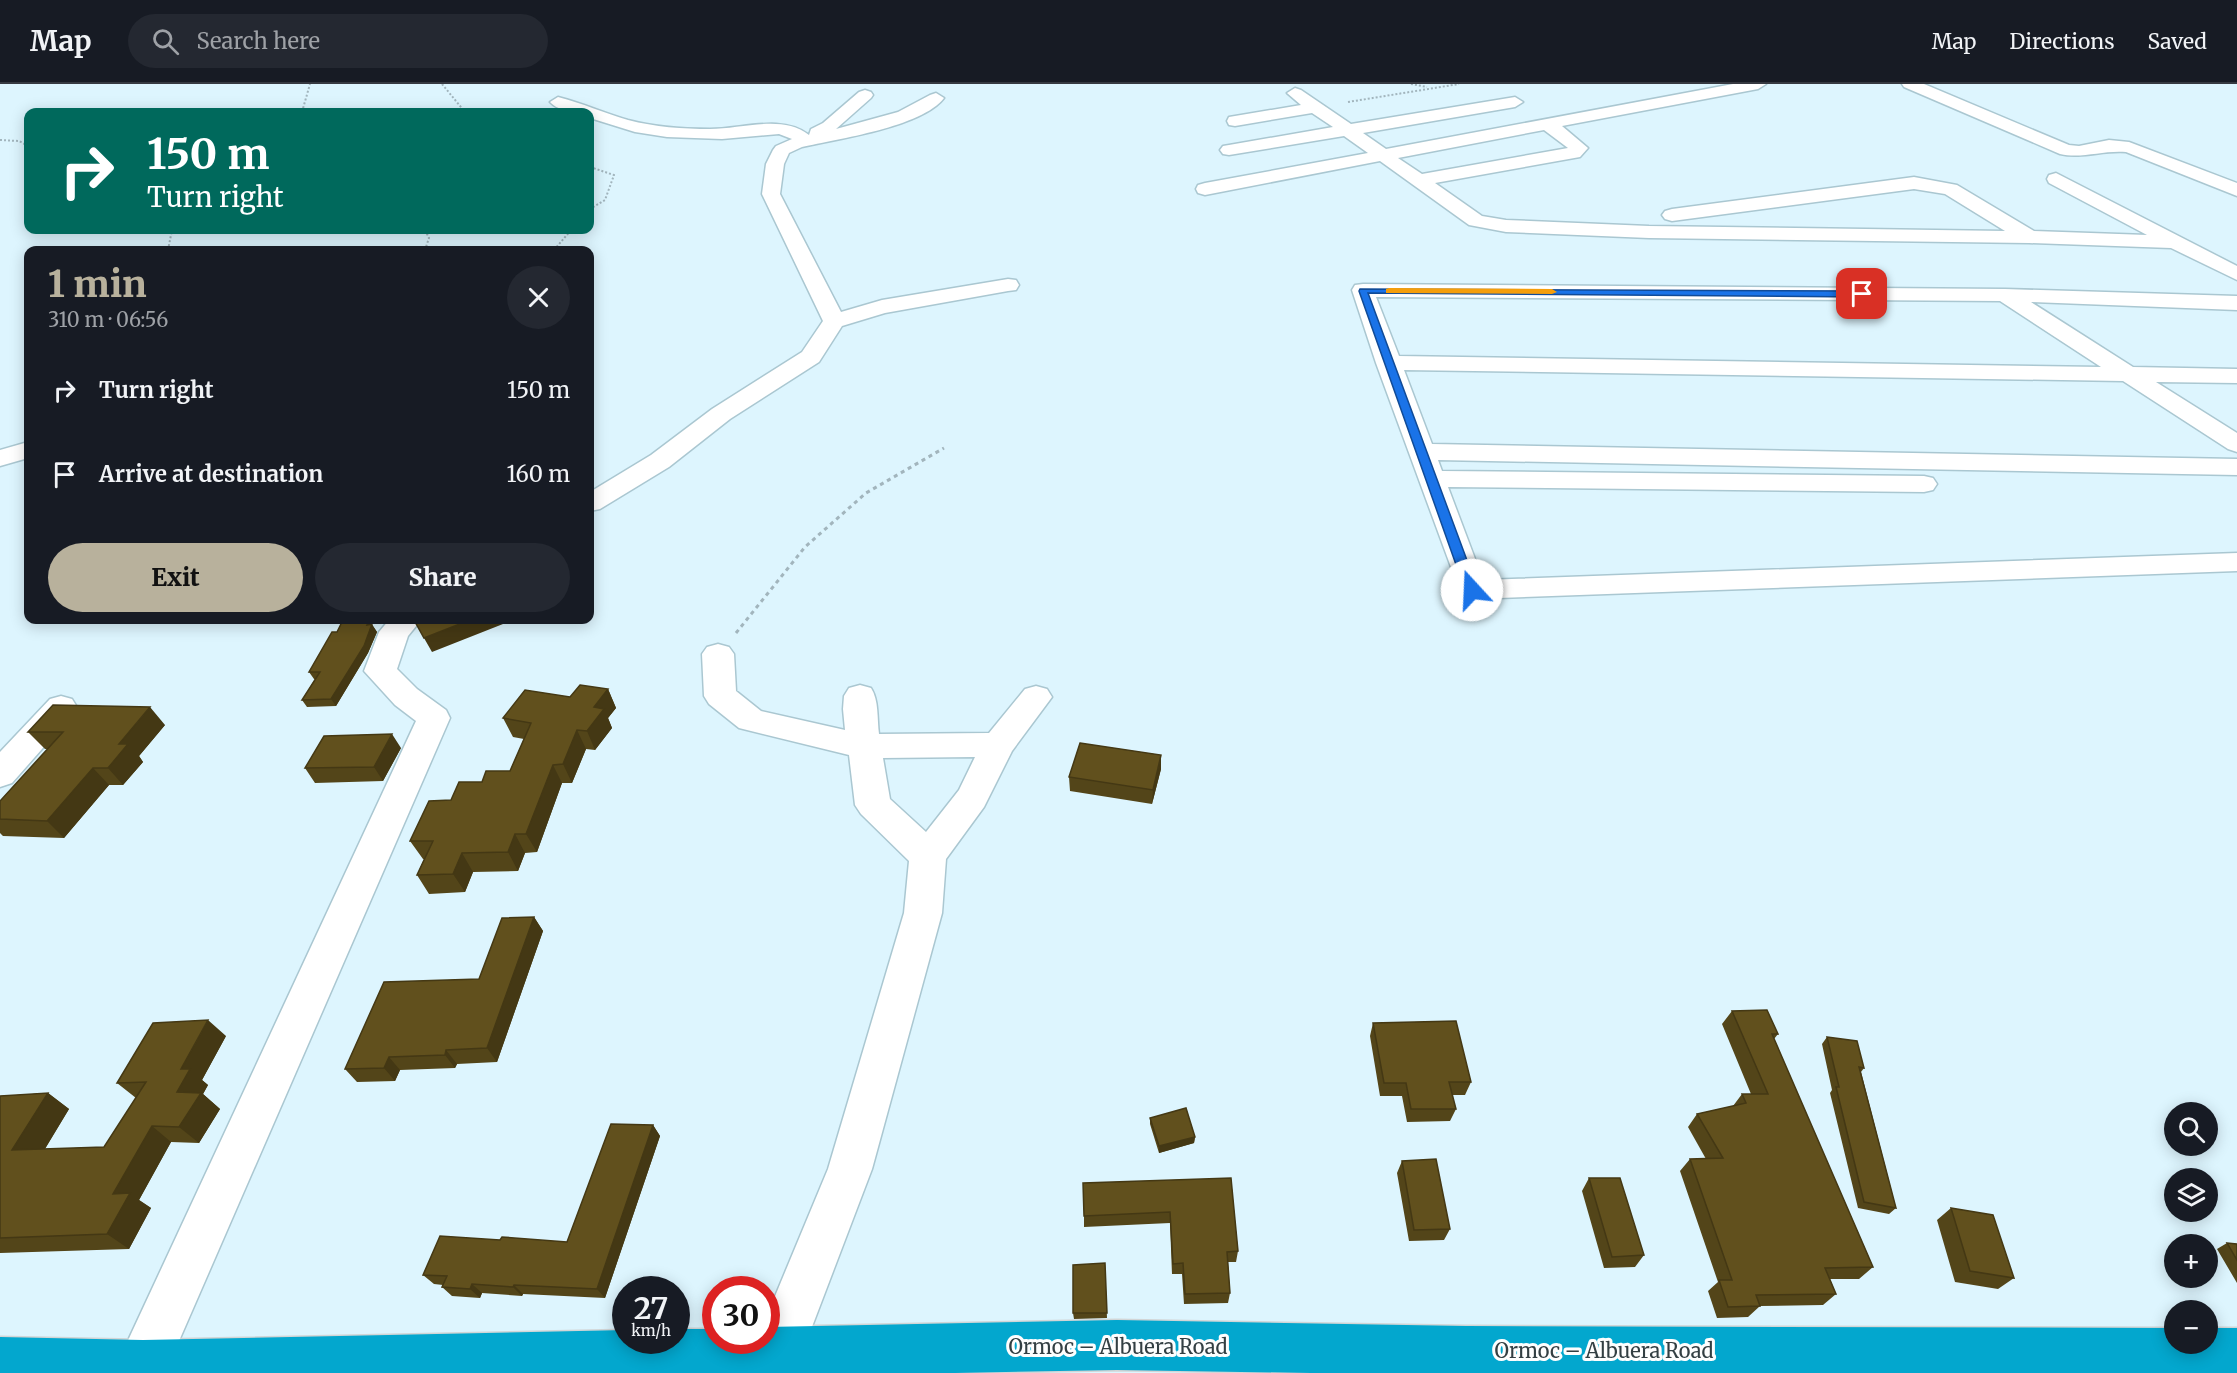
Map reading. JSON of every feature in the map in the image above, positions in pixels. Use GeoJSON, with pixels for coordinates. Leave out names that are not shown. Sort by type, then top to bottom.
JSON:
{"type":"FeatureCollection","features":[{"type":"Feature","properties":{"kind":"highway","name":"Ormoc – Albuera Road"},"geometry":{"type":"LineString","coordinates":[[0,1362],[143,1365],[776,1363],[1118,1359],[1468,1362],[2237,1353]]}},
{"type":"Feature","properties":{"kind":"street"},"geometry":{"type":"LineString","coordinates":[[1205,189],[1758,84]]}},
{"type":"Feature","properties":{"kind":"street"},"geometry":{"type":"LineString","coordinates":[[1910,84],[2066,150],[2079,151],[2109,145],[2129,147],[2237,190]]}},
{"type":"Feature","properties":{"kind":"street"},"geometry":{"type":"LineString","coordinates":[[1295,93],[1476,221],[1506,226],[1648,232],[2029,237],[2175,242]]}},
{"type":"Feature","properties":{"kind":"street"},"geometry":{"type":"LineString","coordinates":[[834,321],[771,194],[775,164],[782,150],[829,128],[865,95]]}},
{"type":"Feature","properties":{"kind":"street"},"geometry":{"type":"LineString","coordinates":[[800,141],[898,120],[936,98]]}},
{"type":"Feature","properties":{"kind":"street"},"geometry":{"type":"LineString","coordinates":[[558,102],[577,108]]}},
{"type":"Feature","properties":{"kind":"street"},"geometry":{"type":"LineString","coordinates":[[1229,150],[1515,102]]}},
{"type":"Feature","properties":{"kind":"street"},"geometry":{"type":"LineString","coordinates":[[1235,121],[1315,107]]}},
{"type":"Feature","properties":{"kind":"street"},"geometry":{"type":"LineString","coordinates":[[594,113],[644,129],[678,134],[733,134],[788,130],[796,133],[800,141]]}},
{"type":"Feature","properties":{"kind":"street"},"geometry":{"type":"LineString","coordinates":[[1417,181],[1574,153],[1579,148],[1549,125]]}},
{"type":"Feature","properties":{"kind":"street"},"geometry":{"type":"LineString","coordinates":[[2056,179],[2237,274]]}},
{"type":"Feature","properties":{"kind":"street"},"geometry":{"type":"LineString","coordinates":[[1648,232],[1647,218],[1914,183],[1950,189],[2029,237]]}},
{"type":"Feature","properties":{"kind":"street"},"geometry":{"type":"LineString","coordinates":[[594,501],[660,461],[721,414],[811,357],[834,321],[882,308],[1008,285]]}},
{"type":"Feature","properties":{"kind":"street"},"geometry":{"type":"LineString","coordinates":[[2237,303],[2005,295],[1363,291],[1472,590],[2237,562]]}},
{"type":"Feature","properties":{"kind":"street"},"geometry":{"type":"LineString","coordinates":[[2005,295],[2237,444]]}},
{"type":"Feature","properties":{"kind":"street"},"geometry":{"type":"LineString","coordinates":[[1388,363],[2237,376]]}},
{"type":"Feature","properties":{"kind":"street"},"geometry":{"type":"LineString","coordinates":[[0,458],[24,451]]}},
{"type":"Feature","properties":{"kind":"street"},"geometry":{"type":"LineString","coordinates":[[1426,465],[2237,467]]}},
{"type":"Feature","properties":{"kind":"street"},"geometry":{"type":"LineString","coordinates":[[1426,465],[2237,488]]}},
{"type":"Feature","properties":{"kind":"street"},"geometry":{"type":"LineString","coordinates":[[143,1365],[434,718],[406,697],[381,670],[394,632],[402,624]]}},
{"type":"Feature","properties":{"kind":"street"},"geometry":{"type":"LineString","coordinates":[[718,654],[720,696],[751,720],[864,746],[998,745]]}},
{"type":"Feature","properties":{"kind":"street"},"geometry":{"type":"LineString","coordinates":[[860,696],[859,709],[873,805],[928,856]]}},
{"type":"Feature","properties":{"kind":"street"},"geometry":{"type":"LineString","coordinates":[[776,1363],[850,1169],[923,913],[928,856],[972,798],[998,745],[1036,697]]}},
{"type":"Feature","properties":{"kind":"street"},"geometry":{"type":"LineString","coordinates":[[0,774],[61,707]]}},
{"type":"Feature","properties":{"kind":"path"},"geometry":{"type":"LineString","coordinates":[[304,108],[310,84]]}},
{"type":"Feature","properties":{"kind":"path"},"geometry":{"type":"LineString","coordinates":[[442,84],[462,108]]}},
{"type":"Feature","properties":{"kind":"path"},"geometry":{"type":"LineString","coordinates":[[1411,84],[1431,88]]}},
{"type":"Feature","properties":{"kind":"path"},"geometry":{"type":"LineString","coordinates":[[1315,107],[1459,84]]}},
{"type":"Feature","properties":{"kind":"path"},"geometry":{"type":"LineString","coordinates":[[0,140],[19,141],[24,144]]}},
{"type":"Feature","properties":{"kind":"path"},"geometry":{"type":"LineString","coordinates":[[594,168],[614,175],[604,200],[594,206]]}},
{"type":"Feature","properties":{"kind":"path"},"geometry":{"type":"LineString","coordinates":[[557,246],[568,234]]}},
{"type":"Feature","properties":{"kind":"path"},"geometry":{"type":"LineString","coordinates":[[718,654],[805,547],[866,493],[944,448]]}},
{"type":"Feature","properties":{"kind":"building"},"geometry":{"type":"Polygon","coordinates":[[[341,624],[372,624],[364,646],[331,699],[302,700],[320,672],[309,672],[332,632],[337,632],[341,624]]]}},
{"type":"Feature","properties":{"kind":"building"},"geometry":{"type":"Polygon","coordinates":[[[416,624],[460,624],[424,638],[416,624]]]}},
{"type":"Feature","properties":{"kind":"building"},"geometry":{"type":"Polygon","coordinates":[[[580,685],[608,689],[594,707],[604,709],[587,731],[577,730],[563,764],[553,765],[526,834],[515,834],[508,852],[462,853],[453,874],[417,875],[433,841],[410,841],[429,801],[451,800],[459,782],[482,782],[486,771],[510,771],[531,723],[503,718],[525,690],[570,697],[580,685]]]}},
{"type":"Feature","properties":{"kind":"building"},"geometry":{"type":"Polygon","coordinates":[[[53,705],[150,707],[119,744],[128,744],[108,768],[93,768],[47,821],[0,819],[0,801],[63,732],[28,732],[53,705]]]}},
{"type":"Feature","properties":{"kind":"building"},"geometry":{"type":"Polygon","coordinates":[[[392,734],[374,767],[305,768],[324,736],[392,734]]]}},
{"type":"Feature","properties":{"kind":"building"},"geometry":{"type":"Polygon","coordinates":[[[1080,743],[1161,755],[1153,790],[1069,777],[1080,743]]]}},
{"type":"Feature","properties":{"kind":"building"},"geometry":{"type":"Polygon","coordinates":[[[534,917],[487,1048],[446,1050],[445,1055],[389,1057],[384,1068],[345,1069],[384,982],[479,979],[502,918],[534,917]]]}},
{"type":"Feature","properties":{"kind":"building"},"geometry":{"type":"Polygon","coordinates":[[[1767,1010],[1778,1034],[1772,1034],[1873,1267],[1825,1268],[1836,1294],[1756,1295],[1760,1306],[1728,1307],[1719,1280],[1732,1280],[1690,1159],[1723,1158],[1697,1114],[1746,1103],[1742,1094],[1768,1094],[1732,1011],[1767,1010]]]}},
{"type":"Feature","properties":{"kind":"building"},"geometry":{"type":"Polygon","coordinates":[[[208,1020],[181,1069],[190,1069],[177,1092],[201,1093],[179,1127],[152,1126],[113,1194],[130,1193],[107,1234],[0,1238],[0,1096],[48,1093],[12,1150],[104,1147],[146,1082],[117,1083],[153,1023],[208,1020]]]}},
{"type":"Feature","properties":{"kind":"building"},"geometry":{"type":"Polygon","coordinates":[[[1456,1021],[1471,1082],[1449,1082],[1456,1109],[1411,1109],[1406,1083],[1384,1083],[1373,1023],[1456,1021]]]}},
{"type":"Feature","properties":{"kind":"building"},"geometry":{"type":"Polygon","coordinates":[[[1827,1037],[1857,1041],[1864,1068],[1859,1067],[1896,1208],[1864,1202],[1836,1087],[1839,1087],[1827,1037]]]}},
{"type":"Feature","properties":{"kind":"building"},"geometry":{"type":"Polygon","coordinates":[[[1186,1108],[1195,1137],[1159,1146],[1150,1118],[1186,1108]]]}},
{"type":"Feature","properties":{"kind":"building"},"geometry":{"type":"Polygon","coordinates":[[[611,1124],[653,1125],[597,1289],[472,1284],[470,1289],[442,1287],[447,1276],[423,1275],[440,1236],[500,1240],[502,1237],[567,1242],[611,1124]]]}},
{"type":"Feature","properties":{"kind":"building"},"geometry":{"type":"Polygon","coordinates":[[[1436,1159],[1450,1229],[1414,1230],[1402,1161],[1436,1159]]]}},
{"type":"Feature","properties":{"kind":"building"},"geometry":{"type":"Polygon","coordinates":[[[1231,1178],[1238,1251],[1227,1252],[1230,1293],[1185,1294],[1183,1263],[1173,1264],[1170,1212],[1084,1216],[1083,1183],[1231,1178]]]}},
{"type":"Feature","properties":{"kind":"building"},"geometry":{"type":"Polygon","coordinates":[[[1589,1178],[1620,1178],[1644,1255],[1612,1257],[1589,1178]]]}},
{"type":"Feature","properties":{"kind":"building"},"geometry":{"type":"Polygon","coordinates":[[[1951,1208],[1993,1215],[2014,1278],[1970,1271],[1951,1208]]]}},
{"type":"Feature","properties":{"kind":"building"},"geometry":{"type":"Polygon","coordinates":[[[2227,1243],[2237,1244],[2237,1260],[2227,1243]]]}},
{"type":"Feature","properties":{"kind":"building"},"geometry":{"type":"Polygon","coordinates":[[[1105,1263],[1107,1313],[1073,1313],[1073,1265],[1105,1263]]]}},
{"type":"Feature","properties":{"kind":"slow traffic"},"geometry":{"type":"LineString","coordinates":[[1389,291],[1552,292]]}},
{"type":"Feature","properties":{"kind":"route"},"geometry":{"type":"LineString","coordinates":[[1472,590],[1363,291],[1862,294]]}}]}
